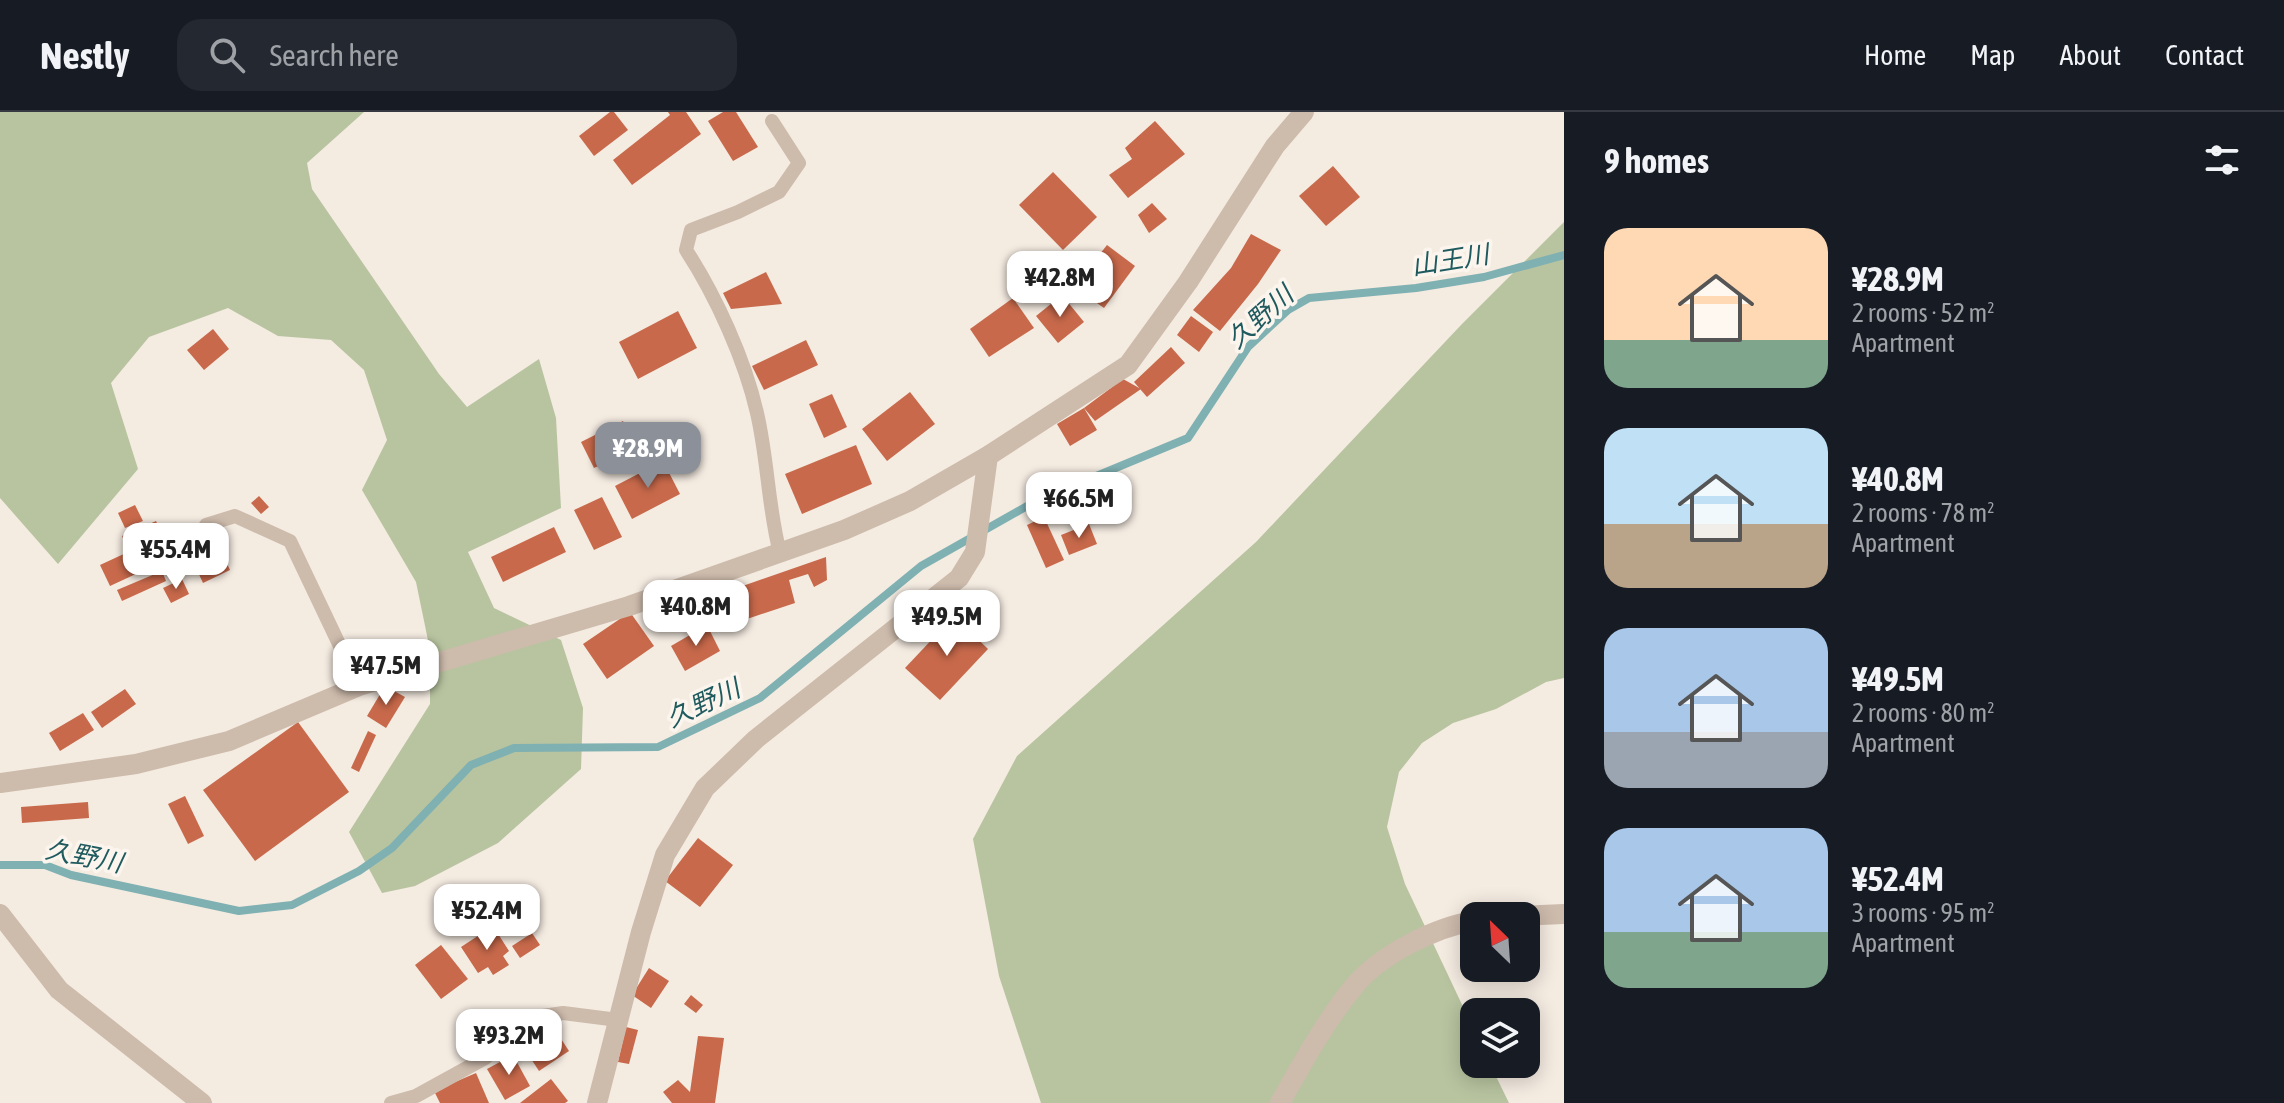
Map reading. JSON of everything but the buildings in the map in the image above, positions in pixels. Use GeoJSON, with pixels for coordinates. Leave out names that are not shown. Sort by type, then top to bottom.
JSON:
{"type":"FeatureCollection","features":[{"type":"Feature","properties":{"kind":"street"},"geometry":{"type":"LineString","coordinates":[[0,783],[136,764],[229,741],[359,686],[629,606],[844,530],[910,501],[988,456],[1128,365],[1188,282],[1275,146],[1304,112]]}},
{"type":"Feature","properties":{"kind":"street"},"geometry":{"type":"LineString","coordinates":[[597,1103],[641,932],[665,855],[705,788],[756,739],[959,578],[975,552],[988,456]]}},
{"type":"Feature","properties":{"kind":"street"},"geometry":{"type":"LineString","coordinates":[[0,914],[59,990],[202,1103]]}},
{"type":"Feature","properties":{"kind":"street"},"geometry":{"type":"LineString","coordinates":[[1540,915],[1564,914]]}},
{"type":"Feature","properties":{"kind":"street"},"geometry":{"type":"LineString","coordinates":[[1280,1103],[1308,1052],[1358,982],[1389,957],[1423,937],[1460,925]]}},
{"type":"Feature","properties":{"kind":"lane"},"geometry":{"type":"LineString","coordinates":[[772,121],[799,163],[779,192],[691,230],[686,250],[702,274],[740,359],[757,412],[773,529],[780,553]]}},
{"type":"Feature","properties":{"kind":"lane"},"geometry":{"type":"LineString","coordinates":[[206,525],[235,516],[290,541],[359,686]]}},
{"type":"Feature","properties":{"kind":"lane"},"geometry":{"type":"LineString","coordinates":[[391,1103],[416,1096],[485,1058],[543,1016],[563,1013],[618,1020]]}},
{"type":"Feature","properties":{"kind":"green space"},"geometry":{"type":"Polygon","coordinates":[[[0,112],[364,112],[307,163],[312,189],[439,374],[467,407],[539,359],[556,418],[561,508],[468,552],[494,608],[561,640],[583,708],[581,769],[498,843],[415,886],[382,893],[349,832],[430,704],[430,650],[416,582],[362,490],[387,440],[364,370],[331,340],[278,336],[228,308],[149,337],[111,383],[138,469],[58,564],[0,498],[0,112]]]}},
{"type":"Feature","properties":{"kind":"green space"},"geometry":{"type":"Polygon","coordinates":[[[1564,222],[1564,678],[1546,682],[1496,709],[1453,723],[1422,743],[1399,772],[1387,827],[1405,884],[1460,1000],[1460,1078],[1497,1078],[1509,1103],[1041,1103],[999,976],[973,839],[1017,756],[1256,542],[1462,324],[1564,222]]]}},
{"type":"Feature","properties":{"kind":"waterway","name":"久野川"},"geometry":{"type":"LineString","coordinates":[[0,865],[45,865],[71,875],[239,911],[292,905],[359,871],[392,848],[471,765],[514,748],[658,747],[760,698],[921,566],[1036,501],[1188,438],[1248,347],[1288,310],[1309,298],[1416,288],[1484,277],[1564,255]]}},
{"type":"Feature","properties":{"kind":"water label","name":"山王川"},"geometry":{"type":"Point","coordinates":[1450,260]}}]}
